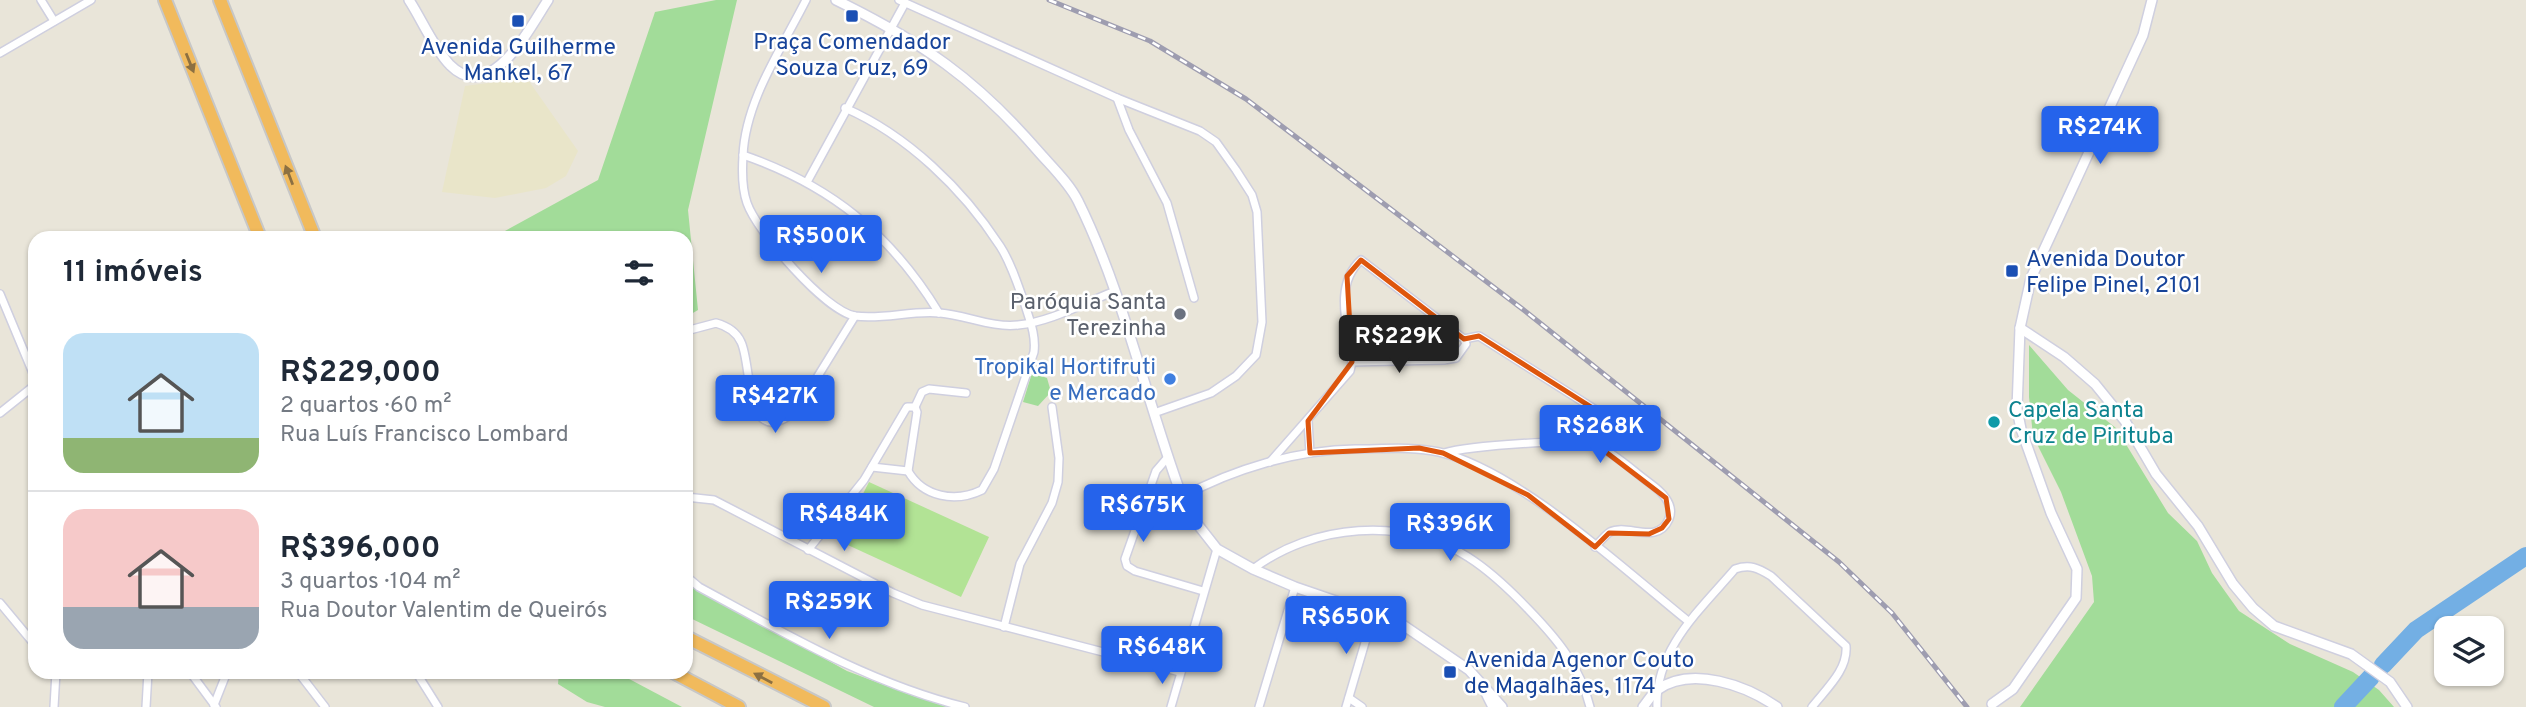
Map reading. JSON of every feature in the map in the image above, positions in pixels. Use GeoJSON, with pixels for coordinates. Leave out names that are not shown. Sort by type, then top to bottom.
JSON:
{"type":"FeatureCollection","features":[{"type":"Feature","properties":{"kind":"highway"},"geometry":{"type":"LineString","coordinates":[[165,0],[257,231]]}},
{"type":"Feature","properties":{"kind":"highway"},"geometry":{"type":"LineString","coordinates":[[220,0],[312,231]]}},
{"type":"Feature","properties":{"kind":"highway"},"geometry":{"type":"LineString","coordinates":[[693,641],[824,707]]}},
{"type":"Feature","properties":{"kind":"highway"},"geometry":{"type":"LineString","coordinates":[[686,679],[739,707]]}},
{"type":"Feature","properties":{"kind":"street"},"geometry":{"type":"LineString","coordinates":[[41,0],[54,22]]}},
{"type":"Feature","properties":{"kind":"street"},"geometry":{"type":"LineString","coordinates":[[0,53],[91,0]]}},
{"type":"Feature","properties":{"kind":"street"},"geometry":{"type":"LineString","coordinates":[[409,0],[451,66],[463,74],[478,76],[498,68],[511,57],[548,0]]}},
{"type":"Feature","properties":{"kind":"street"},"geometry":{"type":"LineString","coordinates":[[806,0],[756,102],[747,127],[743,155],[747,203],[763,233],[825,298],[839,310],[855,316],[939,313],[1000,325],[1031,322],[1113,292]]}},
{"type":"Feature","properties":{"kind":"street"},"geometry":{"type":"LineString","coordinates":[[836,0],[891,26],[954,68],[1024,134],[1076,198],[1113,292],[1182,496],[1195,521],[1217,549],[1294,587],[1400,623],[1456,659],[1502,707]]}},
{"type":"Feature","properties":{"kind":"street"},"geometry":{"type":"LineString","coordinates":[[1992,704],[2013,688],[2046,646],[2076,598],[2077,569],[2051,513],[2021,429],[2017,409],[2020,328],[2031,278],[2143,35],[2152,0]]}},
{"type":"Feature","properties":{"kind":"street"},"geometry":{"type":"LineString","coordinates":[[807,182],[902,1],[1117,98],[1200,131],[1216,142],[1252,195],[1257,212],[1262,322],[1256,355],[1236,376],[1211,393],[1154,413]]}},
{"type":"Feature","properties":{"kind":"street"},"geometry":{"type":"LineString","coordinates":[[1117,98],[1129,130],[1167,203],[1194,298]]}},
{"type":"Feature","properties":{"kind":"street"},"geometry":{"type":"LineString","coordinates":[[845,108],[899,137],[967,205],[1000,247],[1036,338],[1034,352],[987,484],[972,494],[944,496],[917,484],[908,471],[917,419],[915,407],[922,392],[929,389],[965,393]]}},
{"type":"Feature","properties":{"kind":"street"},"geometry":{"type":"LineString","coordinates":[[743,155],[807,182],[851,209],[923,286],[939,313]]}},
{"type":"Feature","properties":{"kind":"street"},"geometry":{"type":"LineString","coordinates":[[1269,463],[1340,385],[1352,362],[1345,282],[1351,269],[1361,260],[1464,339],[1465,349],[1457,358],[1352,362]]}},
{"type":"Feature","properties":{"kind":"street"},"geometry":{"type":"LineString","coordinates":[[0,294],[28,360]]}},
{"type":"Feature","properties":{"kind":"street"},"geometry":{"type":"LineString","coordinates":[[0,318],[8,313]]}},
{"type":"Feature","properties":{"kind":"street"},"geometry":{"type":"LineString","coordinates":[[693,329],[716,323],[734,332],[746,357],[753,405],[762,418],[774,421],[789,417],[797,411],[855,316]]}},
{"type":"Feature","properties":{"kind":"street"},"geometry":{"type":"LineString","coordinates":[[2020,328],[2064,357],[2095,384],[2125,421],[2156,474],[2197,526],[2233,584],[2253,608],[2274,626],[2351,654],[2390,682],[2407,707]]}},
{"type":"Feature","properties":{"kind":"street"},"geometry":{"type":"LineString","coordinates":[[1464,339],[1479,336],[1599,412],[1602,419],[1598,446]]}},
{"type":"Feature","properties":{"kind":"street"},"geometry":{"type":"LineString","coordinates":[[0,413],[28,391]]}},
{"type":"Feature","properties":{"kind":"street"},"geometry":{"type":"LineString","coordinates":[[808,550],[872,467],[904,409],[915,407]]}},
{"type":"Feature","properties":{"kind":"street"},"geometry":{"type":"LineString","coordinates":[[1004,627],[1020,564],[1052,503],[1058,482],[1058,444],[1052,407]]}},
{"type":"Feature","properties":{"kind":"street"},"geometry":{"type":"LineString","coordinates":[[1308,421],[1310,453]]}},
{"type":"Feature","properties":{"kind":"street"},"geometry":{"type":"LineString","coordinates":[[1443,453],[1475,448],[1566,443],[1598,446],[1659,489],[1670,508],[1668,519],[1662,528],[1648,534],[1620,530],[1609,533],[1595,547]]}},
{"type":"Feature","properties":{"kind":"street"},"geometry":{"type":"LineString","coordinates":[[1182,496],[1269,463],[1310,453],[1419,448],[1443,453],[1475,466],[1528,495],[1688,621]]}},
{"type":"Feature","properties":{"kind":"street"},"geometry":{"type":"LineString","coordinates":[[1168,457],[1156,471],[1125,559],[1127,566],[1135,571],[1203,591]]}},
{"type":"Feature","properties":{"kind":"street"},"geometry":{"type":"LineString","coordinates":[[872,467],[908,471]]}},
{"type":"Feature","properties":{"kind":"street"},"geometry":{"type":"LineString","coordinates":[[693,498],[714,500],[808,550],[922,605],[1180,672]]}},
{"type":"Feature","properties":{"kind":"street"},"geometry":{"type":"LineString","coordinates":[[1253,569],[1295,545],[1343,532],[1377,530],[1400,533],[1451,548],[1470,558],[1513,594],[1561,643],[1577,670],[1590,707]]}},
{"type":"Feature","properties":{"kind":"street"},"geometry":{"type":"LineString","coordinates":[[1171,707],[1217,549]]}},
{"type":"Feature","properties":{"kind":"street"},"geometry":{"type":"LineString","coordinates":[[1657,707],[1657,690],[1663,663],[1688,621],[1735,569],[1758,568],[1771,576],[1846,646],[1847,658],[1841,670],[1812,707]]}},
{"type":"Feature","properties":{"kind":"street"},"geometry":{"type":"LineString","coordinates":[[693,582],[849,667],[915,694],[965,707]]}},
{"type":"Feature","properties":{"kind":"street"},"geometry":{"type":"LineString","coordinates":[[1259,707],[1294,587]]}},
{"type":"Feature","properties":{"kind":"street"},"geometry":{"type":"LineString","coordinates":[[0,603],[28,637]]}},
{"type":"Feature","properties":{"kind":"street"},"geometry":{"type":"LineString","coordinates":[[1346,707],[1374,612]]}},
{"type":"Feature","properties":{"kind":"street"},"geometry":{"type":"LineString","coordinates":[[54,707],[56,679]]}},
{"type":"Feature","properties":{"kind":"street"},"geometry":{"type":"LineString","coordinates":[[146,707],[148,679]]}},
{"type":"Feature","properties":{"kind":"street"},"geometry":{"type":"LineString","coordinates":[[195,679],[215,706]]}},
{"type":"Feature","properties":{"kind":"street"},"geometry":{"type":"LineString","coordinates":[[215,706],[225,679]]}},
{"type":"Feature","properties":{"kind":"street"},"geometry":{"type":"LineString","coordinates":[[303,679],[325,707]]}},
{"type":"Feature","properties":{"kind":"street"},"geometry":{"type":"LineString","coordinates":[[420,679],[438,707]]}},
{"type":"Feature","properties":{"kind":"street"},"geometry":{"type":"LineString","coordinates":[[1643,707],[1657,690],[1677,682],[1697,680],[1729,683],[1760,695],[1777,707]]}},
{"type":"Feature","properties":{"kind":"street"},"geometry":{"type":"LineString","coordinates":[[1483,685],[1493,707]]}},
{"type":"Feature","properties":{"kind":"street"},"geometry":{"type":"LineString","coordinates":[[1760,695],[1761,707]]}},
{"type":"Feature","properties":{"kind":"street"},"geometry":{"type":"LineString","coordinates":[[1349,698],[1362,707]]}},
{"type":"Feature","properties":{"kind":"highlighted area"},"geometry":{"type":"Polygon","coordinates":[[[1361,260],[1464,339],[1479,336],[1599,412],[1598,446],[1666,498],[1669,519],[1662,528],[1649,534],[1609,533],[1595,547],[1528,495],[1443,453],[1419,448],[1310,453],[1308,421],[1352,362],[1347,276],[1361,260]]]}},
{"type":"Feature","properties":{"kind":"shaded area"},"geometry":{"type":"Polygon","coordinates":[[[519,67],[578,151],[566,176],[546,188],[495,198],[442,192],[465,86],[496,82],[519,67]]]}},
{"type":"Feature","properties":{"kind":"green space"},"geometry":{"type":"Polygon","coordinates":[[[716,0],[737,0],[688,210],[690,231],[505,231],[598,180],[655,12],[716,0]]]}},
{"type":"Feature","properties":{"kind":"green space"},"geometry":{"type":"Polygon","coordinates":[[[693,260],[698,310],[693,313],[693,260]]]}},
{"type":"Feature","properties":{"kind":"green space"},"geometry":{"type":"Polygon","coordinates":[[[2029,345],[2068,390],[2116,428],[2168,513],[2197,541],[2212,573],[2239,611],[2290,644],[2353,672],[2379,690],[2394,707],[2020,707],[2094,602],[2092,576],[2061,492],[2033,436],[2029,397],[2029,345]]]}},
{"type":"Feature","properties":{"kind":"green space"},"geometry":{"type":"Polygon","coordinates":[[[1032,373],[1047,378],[1051,392],[1038,406],[1023,402],[1032,373]]]}},
{"type":"Feature","properties":{"kind":"green space"},"geometry":{"type":"Polygon","coordinates":[[[869,482],[989,537],[961,597],[839,541],[869,482]]]}},
{"type":"Feature","properties":{"kind":"green space"},"geometry":{"type":"Polygon","coordinates":[[[693,586],[847,671],[916,697],[957,707],[874,707],[693,619],[693,586]]]}},
{"type":"Feature","properties":{"kind":"green space"},"geometry":{"type":"Polygon","coordinates":[[[558,679],[629,679],[682,707],[605,707],[587,702],[558,684],[558,679]]]}},
{"type":"Feature","properties":{"kind":"waterway"},"geometry":{"type":"LineString","coordinates":[[2383,665],[2416,630],[2526,556]]}},
{"type":"Feature","properties":{"kind":"waterway"},"geometry":{"type":"LineString","coordinates":[[2343,707],[2371,677]]}},
{"type":"Feature","properties":{"kind":"railway"},"geometry":{"type":"LineString","coordinates":[[1049,0],[1150,41],[1246,99],[1525,311],[1839,562],[1892,613],[1967,707]]}},
{"type":"Feature","properties":{"kind":"place","name":"Praça Comendador Souza Cruz, 69"},"geometry":{"type":"Point","coordinates":[852,16]}},
{"type":"Feature","properties":{"kind":"place","name":"Avenida Guilherme Mankel, 67"},"geometry":{"type":"Point","coordinates":[518,21]}},
{"type":"Feature","properties":{"kind":"place","name":"Avenida Doutor Felipe Pinel, 2101"},"geometry":{"type":"Point","coordinates":[2012,271]}},
{"type":"Feature","properties":{"kind":"place","name":"Paróquia Santa Terezinha"},"geometry":{"type":"Point","coordinates":[1180,314]}},
{"type":"Feature","properties":{"kind":"place","name":"Tropikal Hortifruti e Mercado"},"geometry":{"type":"Point","coordinates":[1170,379]}},
{"type":"Feature","properties":{"kind":"place","name":"Capela Santa Cruz de Pirituba"},"geometry":{"type":"Point","coordinates":[1994,422]}},
{"type":"Feature","properties":{"kind":"place","name":"Avenida Agenor Couto de Magalhães, 1174"},"geometry":{"type":"Point","coordinates":[1450,672]}}]}
